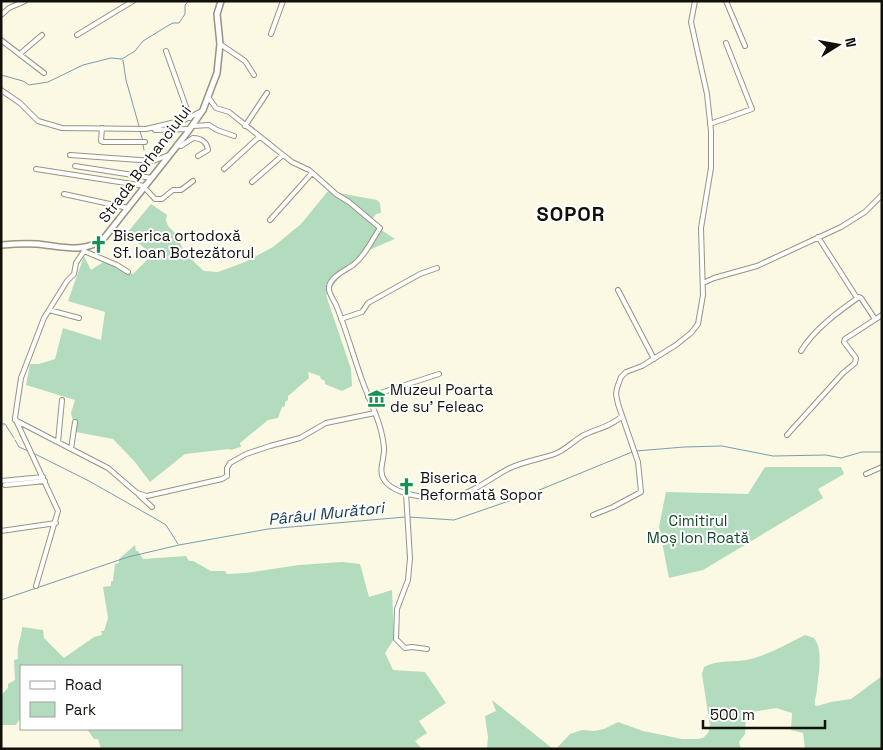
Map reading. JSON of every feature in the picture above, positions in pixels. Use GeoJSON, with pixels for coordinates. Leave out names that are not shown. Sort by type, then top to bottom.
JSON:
{"type":"FeatureCollection","features":[{"type":"Feature","properties":{"kind":"main road","name":"Strada Borhanciului"},"geometry":{"type":"LineString","coordinates":[[1,245],[26,244],[84,250],[103,239],[203,110],[217,73],[220,44],[217,16],[221,1]]}},
{"type":"Feature","properties":{"kind":"street"},"geometry":{"type":"LineString","coordinates":[[1,15],[10,8],[25,1]]}},
{"type":"Feature","properties":{"kind":"street"},"geometry":{"type":"LineString","coordinates":[[76,35],[133,1]]}},
{"type":"Feature","properties":{"kind":"street"},"geometry":{"type":"LineString","coordinates":[[271,34],[283,1]]}},
{"type":"Feature","properties":{"kind":"street"},"geometry":{"type":"LineString","coordinates":[[593,515],[641,492],[638,462],[616,394],[621,378],[626,372],[654,359],[683,341],[698,324],[702,308],[701,228],[712,165],[706,90],[692,22],[695,1]]}},
{"type":"Feature","properties":{"kind":"street"},"geometry":{"type":"LineString","coordinates":[[726,1],[744,46]]}},
{"type":"Feature","properties":{"kind":"street"},"geometry":{"type":"LineString","coordinates":[[20,53],[42,35]]}},
{"type":"Feature","properties":{"kind":"street"},"geometry":{"type":"LineString","coordinates":[[1,40],[44,73]]}},
{"type":"Feature","properties":{"kind":"street"},"geometry":{"type":"LineString","coordinates":[[710,124],[752,109],[726,43]]}},
{"type":"Feature","properties":{"kind":"street"},"geometry":{"type":"LineString","coordinates":[[220,44],[245,62],[254,75]]}},
{"type":"Feature","properties":{"kind":"street"},"geometry":{"type":"LineString","coordinates":[[166,50],[190,118]]}},
{"type":"Feature","properties":{"kind":"street"},"geometry":{"type":"LineString","coordinates":[[1,90],[15,99],[38,121],[71,128],[139,130],[190,118],[203,110]]}},
{"type":"Feature","properties":{"kind":"street"},"geometry":{"type":"LineString","coordinates":[[245,126],[268,93]]}},
{"type":"Feature","properties":{"kind":"street"},"geometry":{"type":"LineString","coordinates":[[208,97],[216,108],[229,112],[297,166],[312,173],[380,228],[358,260],[341,272],[330,284],[329,289],[368,397],[379,421],[384,449],[381,466],[383,478],[391,486],[406,493],[438,498],[457,496],[485,483],[510,468],[558,453],[584,435],[614,423],[622,416]]}},
{"type":"Feature","properties":{"kind":"street"},"geometry":{"type":"LineString","coordinates":[[152,128],[209,125],[234,136]]}},
{"type":"Feature","properties":{"kind":"street"},"geometry":{"type":"LineString","coordinates":[[102,128],[102,142],[145,142]]}},
{"type":"Feature","properties":{"kind":"street"},"geometry":{"type":"LineString","coordinates":[[224,169],[259,137]]}},
{"type":"Feature","properties":{"kind":"street"},"geometry":{"type":"LineString","coordinates":[[177,145],[181,146],[194,138],[202,140],[208,150],[198,156]]}},
{"type":"Feature","properties":{"kind":"street"},"geometry":{"type":"LineString","coordinates":[[70,155],[153,161],[169,155]]}},
{"type":"Feature","properties":{"kind":"street"},"geometry":{"type":"LineString","coordinates":[[252,182],[283,155]]}},
{"type":"Feature","properties":{"kind":"street"},"geometry":{"type":"LineString","coordinates":[[75,166],[152,178]]}},
{"type":"Feature","properties":{"kind":"street"},"geometry":{"type":"LineString","coordinates":[[36,169],[145,187],[156,199],[162,200],[173,190],[181,190],[193,181]]}},
{"type":"Feature","properties":{"kind":"street"},"geometry":{"type":"LineString","coordinates":[[270,220],[312,173]]}},
{"type":"Feature","properties":{"kind":"street"},"geometry":{"type":"LineString","coordinates":[[64,194],[128,208]]}},
{"type":"Feature","properties":{"kind":"street"},"geometry":{"type":"LineString","coordinates":[[703,283],[757,266],[841,227],[865,212],[882,195]]}},
{"type":"Feature","properties":{"kind":"street"},"geometry":{"type":"LineString","coordinates":[[818,237],[857,298],[861,298],[875,319]]}},
{"type":"Feature","properties":{"kind":"street"},"geometry":{"type":"LineString","coordinates":[[36,586],[56,523],[57,509],[15,420],[21,378],[44,318],[67,281],[74,274],[76,263],[84,250],[128,272]]}},
{"type":"Feature","properties":{"kind":"street"},"geometry":{"type":"LineString","coordinates":[[341,319],[362,312],[368,303],[420,274],[436,268]]}},
{"type":"Feature","properties":{"kind":"street"},"geometry":{"type":"LineString","coordinates":[[618,290],[654,359]]}},
{"type":"Feature","properties":{"kind":"street"},"geometry":{"type":"LineString","coordinates":[[801,351],[805,344],[831,317],[857,298]]}},
{"type":"Feature","properties":{"kind":"street"},"geometry":{"type":"LineString","coordinates":[[49,310],[79,318]]}},
{"type":"Feature","properties":{"kind":"street"},"geometry":{"type":"LineString","coordinates":[[787,435],[843,373],[855,363],[856,358],[844,342],[845,339],[882,315]]}},
{"type":"Feature","properties":{"kind":"street"},"geometry":{"type":"LineString","coordinates":[[368,397],[439,374]]}},
{"type":"Feature","properties":{"kind":"street"},"geometry":{"type":"LineString","coordinates":[[58,442],[62,400]]}},
{"type":"Feature","properties":{"kind":"street"},"geometry":{"type":"LineString","coordinates":[[136,493],[151,495],[222,479],[227,476],[227,468],[230,463],[246,454],[300,438],[326,423],[375,413]]}},
{"type":"Feature","properties":{"kind":"street"},"geometry":{"type":"LineString","coordinates":[[15,420],[114,472],[152,507]]}},
{"type":"Feature","properties":{"kind":"street"},"geometry":{"type":"LineString","coordinates":[[70,449],[75,422]]}},
{"type":"Feature","properties":{"kind":"street"},"geometry":{"type":"LineString","coordinates":[[866,474],[882,467]]}},
{"type":"Feature","properties":{"kind":"street"},"geometry":{"type":"LineString","coordinates":[[1,482],[44,479]]}},
{"type":"Feature","properties":{"kind":"street"},"geometry":{"type":"LineString","coordinates":[[5,485],[44,479]]}},
{"type":"Feature","properties":{"kind":"street"},"geometry":{"type":"LineString","coordinates":[[406,493],[410,558],[408,580],[397,609],[396,639],[405,648],[427,649]]}},
{"type":"Feature","properties":{"kind":"street"},"geometry":{"type":"LineString","coordinates":[[1,531],[56,523]]}},
{"type":"Feature","properties":{"kind":"green space"},"geometry":{"type":"Polygon","coordinates":[[[328,191],[377,200],[380,203],[381,213],[376,214],[372,224],[395,239],[368,251],[354,260],[326,295],[351,369],[352,386],[342,391],[325,384],[325,381],[320,376],[308,372],[309,378],[288,396],[288,400],[285,402],[285,406],[282,407],[278,418],[268,420],[240,443],[241,447],[230,450],[185,454],[150,482],[135,462],[113,439],[76,432],[71,413],[75,400],[26,385],[30,364],[39,364],[55,359],[63,328],[101,340],[105,312],[68,301],[84,256],[91,270],[105,261],[133,274],[152,255],[127,233],[151,204],[167,215],[168,226],[177,235],[182,247],[194,262],[204,271],[218,272],[245,262],[273,247],[301,224],[328,191]]]}},
{"type":"Feature","properties":{"kind":"green space","name":"Cimitirul Moș Ion Roată"},"geometry":{"type":"Polygon","coordinates":[[[765,467],[841,467],[844,474],[818,489],[823,498],[703,570],[669,578],[659,527],[666,492],[748,494],[765,467]]]}},
{"type":"Feature","properties":{"kind":"green space"},"geometry":{"type":"Polygon","coordinates":[[[135,545],[136,551],[138,551],[143,559],[186,556],[189,561],[193,561],[211,571],[225,571],[227,574],[299,565],[342,562],[360,564],[369,597],[392,590],[394,639],[385,653],[393,670],[425,672],[446,703],[419,721],[427,733],[415,741],[422,749],[101,749],[98,739],[94,739],[88,730],[182,730],[182,665],[20,665],[20,719],[16,725],[1,725],[1,695],[8,688],[8,684],[15,680],[14,660],[18,659],[22,627],[43,630],[44,638],[64,658],[94,637],[102,635],[101,631],[104,631],[108,618],[103,587],[111,586],[115,564],[119,563],[119,559],[135,545]]]}},
{"type":"Feature","properties":{"kind":"green space"},"geometry":{"type":"Polygon","coordinates":[[[805,635],[814,638],[820,656],[815,705],[851,699],[882,676],[882,749],[805,749],[803,733],[791,730],[792,713],[776,708],[746,713],[745,734],[739,742],[741,749],[556,749],[570,734],[582,730],[594,731],[604,729],[618,722],[643,731],[682,739],[703,738],[708,733],[710,726],[702,674],[704,667],[715,663],[758,657],[805,635]]]}},
{"type":"Feature","properties":{"kind":"green space"},"geometry":{"type":"Polygon","coordinates":[[[492,700],[553,749],[487,749],[488,737],[485,716],[496,711],[492,700]]]}},
{"type":"Feature","properties":{"kind":"waterway"},"geometry":{"type":"LineString","coordinates":[[1,75],[23,81],[29,85],[48,82],[83,65],[111,58],[122,59],[135,51],[143,41],[169,25],[179,23],[185,14],[185,5],[189,1]]}},
{"type":"Feature","properties":{"kind":"waterway"},"geometry":{"type":"LineString","coordinates":[[123,60],[126,80],[139,126]]}},
{"type":"Feature","properties":{"kind":"waterway"},"geometry":{"type":"LineString","coordinates":[[140,131],[143,141]]}},
{"type":"Feature","properties":{"kind":"waterway"},"geometry":{"type":"LineString","coordinates":[[144,150],[143,145],[146,143]]}},
{"type":"Feature","properties":{"kind":"waterway","name":"Pârâul Murători"},"geometry":{"type":"LineString","coordinates":[[1,424],[5,424],[14,438]]}},
{"type":"Feature","properties":{"kind":"waterway"},"geometry":{"type":"LineString","coordinates":[[15,440],[19,447],[28,451]]}},
{"type":"Feature","properties":{"kind":"waterway","name":"Pârâul Murători"},"geometry":{"type":"LineString","coordinates":[[636,451],[722,446],[773,456],[826,455],[841,458],[862,452],[882,452]]}},
{"type":"Feature","properties":{"kind":"waterway","name":"Pârâul Murători"},"geometry":{"type":"LineString","coordinates":[[409,517],[454,520],[532,493],[632,452]]}},
{"type":"Feature","properties":{"kind":"waterway","name":"Pârâul Murători"},"geometry":{"type":"LineString","coordinates":[[33,453],[89,481],[166,525],[178,544]]}},
{"type":"Feature","properties":{"kind":"waterway","name":"Pârâul Murători"},"geometry":{"type":"LineString","coordinates":[[1,600],[128,557],[179,545],[268,529],[405,517]]}},
{"type":"Feature","properties":{"kind":"place","name":"Biserica ortodoxă Sf. Ioan Botezătorul"},"geometry":{"type":"Point","coordinates":[99,245]}},
{"type":"Feature","properties":{"kind":"place","name":"Muzeul Poarta de su' Feleac"},"geometry":{"type":"Point","coordinates":[376,399]}},
{"type":"Feature","properties":{"kind":"place","name":"Biserica Reformată Sopor"},"geometry":{"type":"Point","coordinates":[406,487]}},
{"type":"Feature","properties":{"kind":"district","name":"SOPOR"},"geometry":{"type":"Point","coordinates":[571,214]}}]}
